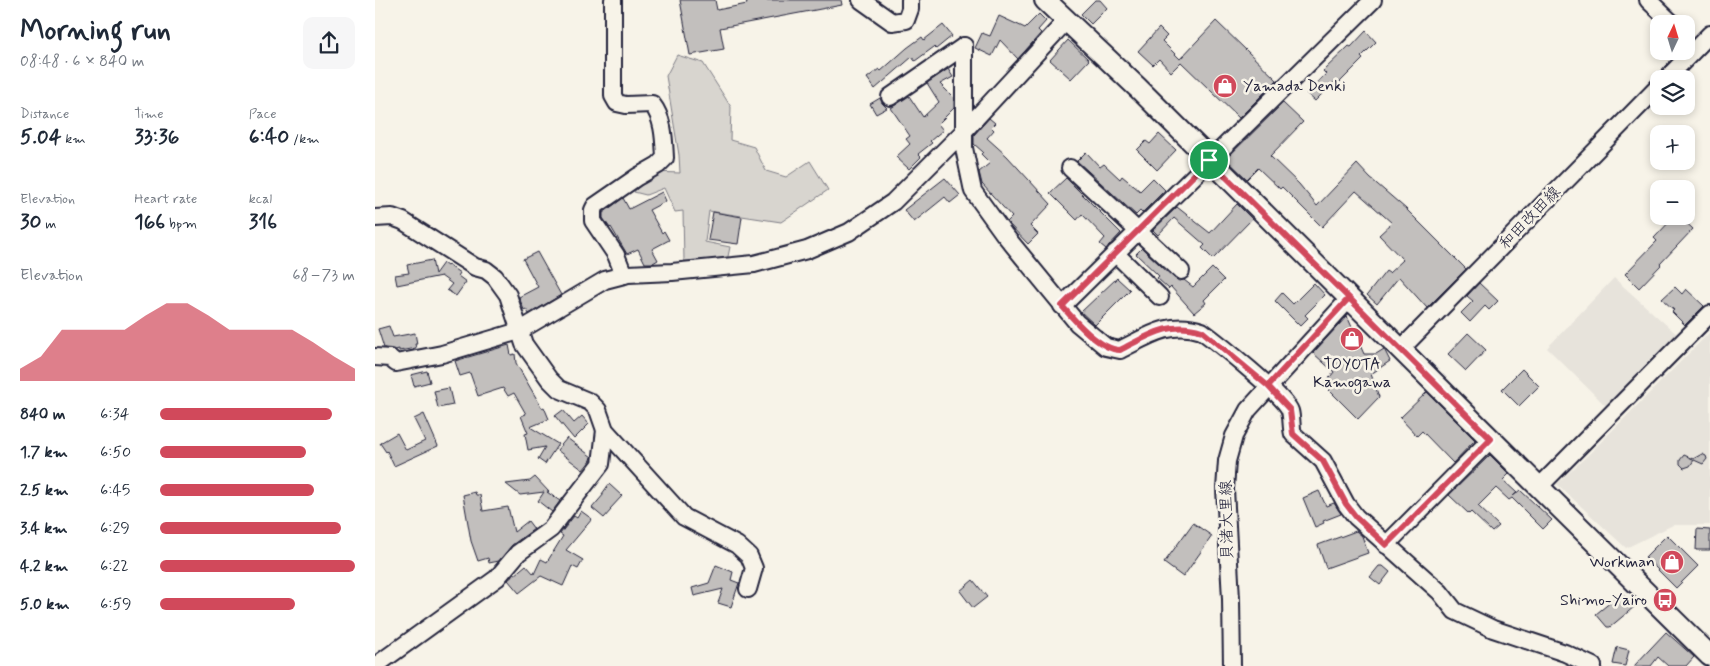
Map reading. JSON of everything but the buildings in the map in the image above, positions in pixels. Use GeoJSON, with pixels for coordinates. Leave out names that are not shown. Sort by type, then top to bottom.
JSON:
{"type":"FeatureCollection","features":[{"type":"Feature","properties":{"kind":"main road"},"geometry":{"type":"LineString","coordinates":[[1048,1],[1710,656]]}},
{"type":"Feature","properties":{"kind":"street"},"geometry":{"type":"LineString","coordinates":[[613,0],[613,96],[617,103],[652,104],[657,110],[664,134],[665,158],[658,166],[637,177],[602,201],[593,210],[593,221],[615,255],[624,275]]}},
{"type":"Feature","properties":{"kind":"street"},"geometry":{"type":"LineString","coordinates":[[861,0],[892,22],[906,20],[910,9],[910,0]]}},
{"type":"Feature","properties":{"kind":"street"},"geometry":{"type":"LineString","coordinates":[[1062,306],[1373,0]]}},
{"type":"Feature","properties":{"kind":"street"},"geometry":{"type":"LineString","coordinates":[[1648,0],[1664,15]]}},
{"type":"Feature","properties":{"kind":"street"},"geometry":{"type":"LineString","coordinates":[[375,358],[391,358],[396,362],[442,354],[519,331],[605,280],[624,275],[754,264],[815,246],[849,232],[893,202],[964,131],[1067,20]]}},
{"type":"Feature","properties":{"kind":"street"},"geometry":{"type":"LineString","coordinates":[[1695,40],[1710,34]]}},
{"type":"Feature","properties":{"kind":"street"},"geometry":{"type":"LineString","coordinates":[[890,97],[964,46],[964,148],[973,191],[1004,234],[1077,323],[1106,348],[1114,350],[1120,350],[1157,331],[1185,327],[1202,331],[1268,386],[1290,410],[1293,434],[1323,461],[1346,504],[1356,517],[1440,592],[1455,610],[1493,629],[1565,653],[1593,666]]}},
{"type":"Feature","properties":{"kind":"street","name":"和田改田線"},"geometry":{"type":"LineString","coordinates":[[1401,349],[1650,95]]}},
{"type":"Feature","properties":{"kind":"street"},"geometry":{"type":"LineString","coordinates":[[1070,168],[1181,271]]}},
{"type":"Feature","properties":{"kind":"street"},"geometry":{"type":"LineString","coordinates":[[375,218],[391,217],[403,221],[475,267],[486,270],[495,277],[508,295],[524,344],[549,379],[559,389],[590,402],[598,410],[605,430],[684,517],[737,546],[749,556],[753,568],[748,588]]}},
{"type":"Feature","properties":{"kind":"street"},"geometry":{"type":"LineString","coordinates":[[1115,253],[1159,297]]}},
{"type":"Feature","properties":{"kind":"street","name":"貝渚大里線"},"geometry":{"type":"LineString","coordinates":[[1232,666],[1231,599],[1225,505],[1227,461],[1234,436],[1248,410],[1268,386],[1349,298]]}},
{"type":"Feature","properties":{"kind":"street"},"geometry":{"type":"LineString","coordinates":[[1539,487],[1710,314]]}},
{"type":"Feature","properties":{"kind":"street"},"geometry":{"type":"LineString","coordinates":[[375,666],[497,578],[518,552],[551,529],[601,464],[605,430]]}},
{"type":"Feature","properties":{"kind":"street"},"geometry":{"type":"LineString","coordinates":[[1386,545],[1491,439]]}},
{"type":"Feature","properties":{"kind":"shaded area"},"geometry":{"type":"Polygon","coordinates":[[[677,55],[703,63],[731,107],[730,140],[754,147],[766,171],[786,177],[810,161],[828,190],[781,222],[709,211],[705,242],[730,247],[727,261],[684,261],[683,211],[675,212],[664,188],[646,195],[634,192],[653,172],[680,173],[679,155],[666,76],[677,55]]]}},
{"type":"Feature","properties":{"kind":"shaded area"},"geometry":{"type":"Polygon","coordinates":[[[1614,278],[1681,338],[1610,410],[1547,348],[1614,278]]]}},
{"type":"Feature","properties":{"kind":"shaded area"},"geometry":{"type":"Polygon","coordinates":[[[1710,332],[1710,525],[1673,525],[1626,548],[1557,484],[1710,332]]]}},
{"type":"Feature","properties":{"kind":"place","name":"Yamada Denki"},"geometry":{"type":"Point","coordinates":[1225,86]}},
{"type":"Feature","properties":{"kind":"place","name":"TOYOTA Kamogawa"},"geometry":{"type":"Point","coordinates":[1352,339]}},
{"type":"Feature","properties":{"kind":"place","name":"Workman"},"geometry":{"type":"Point","coordinates":[1672,562]}},
{"type":"Feature","properties":{"kind":"place","name":"Shimo-Yairo"},"geometry":{"type":"Point","coordinates":[1665,600]}},
{"type":"Feature","properties":{"kind":"route"},"geometry":{"type":"LineString","coordinates":[[1209,160],[1062,306],[1077,323],[1106,348],[1114,350],[1120,350],[1157,331],[1179,327],[1190,327],[1202,331],[1268,386],[1349,298],[1491,439],[1386,545],[1356,517],[1346,504],[1323,461],[1293,434],[1290,410],[1282,399],[1268,386],[1309,342],[1349,298],[1209,160]]}}]}
